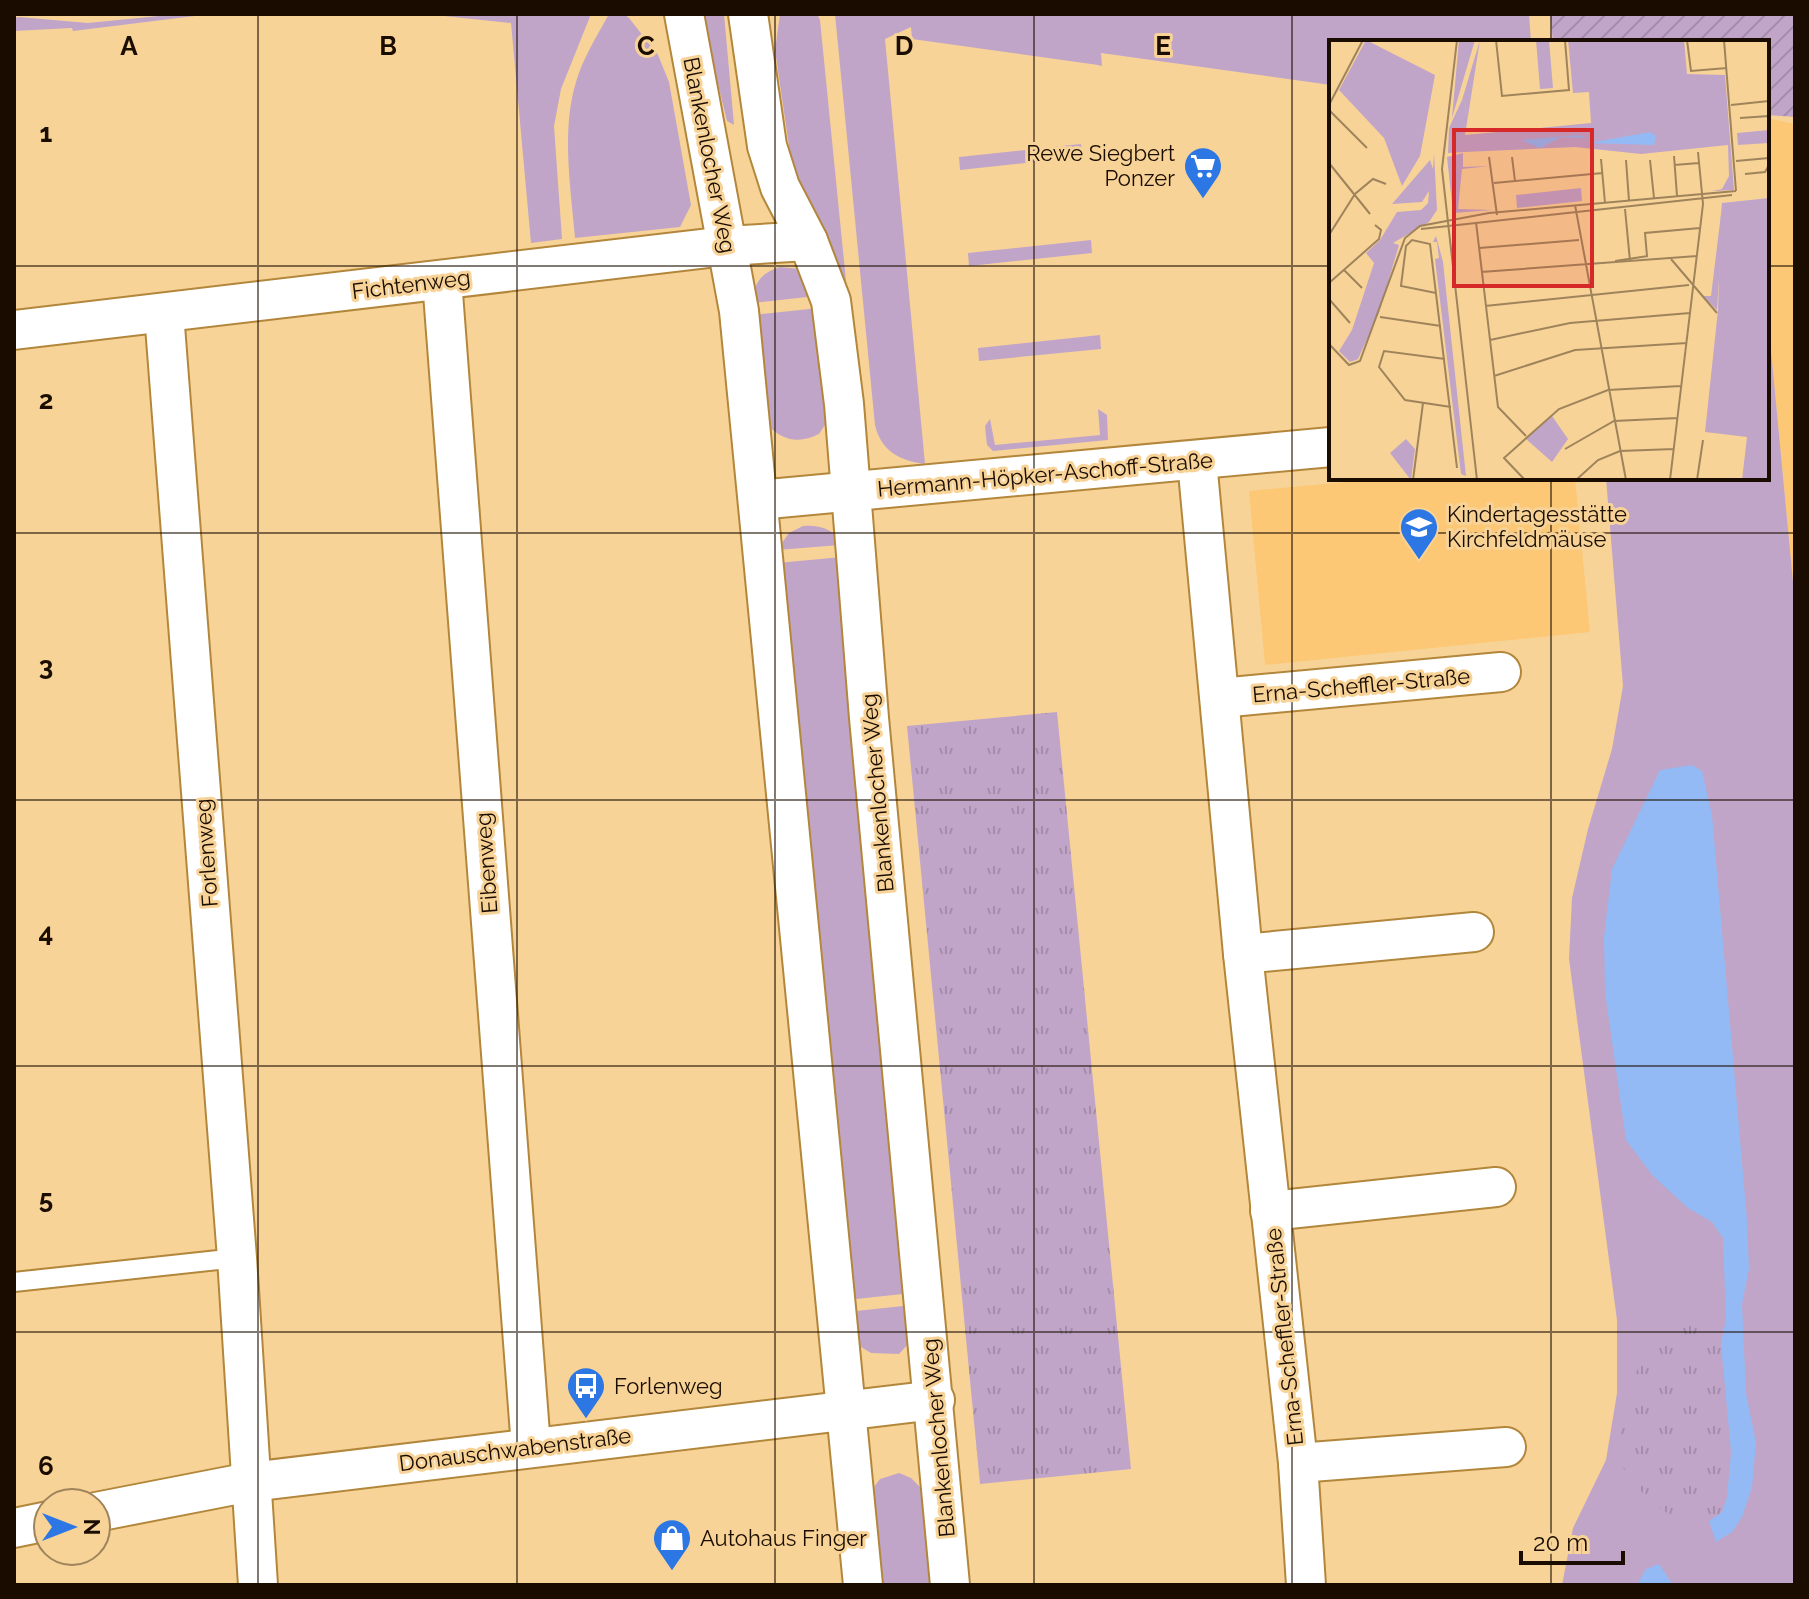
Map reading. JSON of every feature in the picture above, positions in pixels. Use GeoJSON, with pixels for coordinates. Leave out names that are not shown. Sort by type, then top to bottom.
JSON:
{"type":"FeatureCollection","features":[{"type":"Feature","properties":{"kind":"street"},"geometry":{"type":"LineString","coordinates":[[658,14],[680,42],[695,81]]}},
{"type":"Feature","properties":{"kind":"street","name":"Blankenlocher Weg"},"geometry":{"type":"LineString","coordinates":[[684,14],[739,311],[863,1585]]}},
{"type":"Feature","properties":{"kind":"street","name":"Blankenlocher Weg"},"geometry":{"type":"LineString","coordinates":[[748,14],[767,146],[780,187],[808,241],[831,301],[852,491],[870,734],[950,1585]]}},
{"type":"Feature","properties":{"kind":"street"},"geometry":{"type":"LineString","coordinates":[[756,82],[766,14]]}},
{"type":"Feature","properties":{"kind":"street","name":"Fichtenweg"},"geometry":{"type":"LineString","coordinates":[[14,330],[726,246],[808,241]]}},
{"type":"Feature","properties":{"kind":"street","name":"Eibenweg"},"geometry":{"type":"LineString","coordinates":[[442,280],[531,1447]]}},
{"type":"Feature","properties":{"kind":"street","name":"Forlenweg"},"geometry":{"type":"LineString","coordinates":[[164,313],[237,1258],[258,1585]]}},
{"type":"Feature","properties":{"kind":"street","name":"Hermann-Höpker-Aschoff-Straße"},"geometry":{"type":"LineString","coordinates":[[758,500],[1329,447]]}},
{"type":"Feature","properties":{"kind":"street","name":"Erna-Scheffler-Straße"},"geometry":{"type":"LineString","coordinates":[[1197,461],[1243,954],[1298,1463],[1306,1585]]}},
{"type":"Feature","properties":{"kind":"street","name":"Erna-Scheffler-Straße"},"geometry":{"type":"LineString","coordinates":[[1220,698],[1501,672]]}},
{"type":"Feature","properties":{"kind":"street"},"geometry":{"type":"LineString","coordinates":[[1243,954],[1474,932]]}},
{"type":"Feature","properties":{"kind":"street","name":"Erna-Scheffler-Straße"},"geometry":{"type":"LineString","coordinates":[[1270,1211],[1496,1187]]}},
{"type":"Feature","properties":{"kind":"street","name":"Donauschwabenstraße"},"geometry":{"type":"LineString","coordinates":[[112,1509],[250,1482],[935,1400]]}},
{"type":"Feature","properties":{"kind":"street","name":"Erna-Scheffler-Straße"},"geometry":{"type":"LineString","coordinates":[[1298,1463],[1506,1447]]}},
{"type":"Feature","properties":{"kind":"lane"},"geometry":{"type":"LineString","coordinates":[[14,1282],[237,1258]]}},
{"type":"Feature","properties":{"kind":"shaded area"},"geometry":{"type":"Polygon","coordinates":[[[1769,118],[1795,124],[1795,603],[1769,329],[1769,118]]]}},
{"type":"Feature","properties":{"kind":"shaded area","name":"Kindertagesstätte Kirchfeldmäuse"},"geometry":{"type":"Polygon","coordinates":[[[1367,480],[1575,480],[1590,632],[1265,665],[1249,491],[1367,480]]]}},
{"type":"Feature","properties":{"kind":"green space"},"geometry":{"type":"Polygon","coordinates":[[[211,14],[73,31],[72,28],[14,31],[14,18],[19,17],[88,23],[211,14]]]}},
{"type":"Feature","properties":{"kind":"green space"},"geometry":{"type":"Polygon","coordinates":[[[425,14],[591,14],[561,89],[554,126],[562,239],[531,243],[511,23],[425,14]]]}},
{"type":"Feature","properties":{"kind":"green space"},"geometry":{"type":"Polygon","coordinates":[[[609,14],[624,14],[629,18],[658,55],[669,82],[691,205],[680,227],[575,238],[568,160],[571,101],[582,64],[609,14]]]}},
{"type":"Feature","properties":{"kind":"green space"},"geometry":{"type":"Polygon","coordinates":[[[701,14],[724,14],[734,125],[727,121],[701,14]]]}},
{"type":"Feature","properties":{"kind":"green space"},"geometry":{"type":"Polygon","coordinates":[[[780,14],[817,14],[820,20],[847,291],[791,160],[775,50],[780,14]]]}},
{"type":"Feature","properties":{"kind":"green space"},"geometry":{"type":"Polygon","coordinates":[[[835,14],[1529,14],[1531,40],[1329,40],[1329,85],[1101,53],[1102,66],[912,39],[911,27],[885,39],[925,464],[893,453],[882,442],[875,425],[835,14]]]}},
{"type":"Feature","properties":{"kind":"green space"},"geometry":{"type":"Polygon","coordinates":[[[1550,14],[1795,14],[1795,117],[1769,115],[1769,40],[1553,40],[1550,14]]]}},
{"type":"Feature","properties":{"kind":"green space"},"geometry":{"type":"Polygon","coordinates":[[[1081,144],[1082,157],[960,170],[959,157],[1081,144]]]}},
{"type":"Feature","properties":{"kind":"green space"},"geometry":{"type":"Polygon","coordinates":[[[1091,240],[1092,253],[969,266],[968,253],[1091,240]]]}},
{"type":"Feature","properties":{"kind":"green space"},"geometry":{"type":"Polygon","coordinates":[[[780,267],[800,269],[816,296],[753,303],[759,280],[780,267]]]}},
{"type":"Feature","properties":{"kind":"green space"},"geometry":{"type":"Polygon","coordinates":[[[819,308],[828,420],[819,434],[791,439],[778,434],[766,423],[752,315],[819,308]]]}},
{"type":"Feature","properties":{"kind":"green space"},"geometry":{"type":"Polygon","coordinates":[[[1769,329],[1795,603],[1795,1585],[1562,1585],[1573,1528],[1606,1460],[1617,1393],[1617,1320],[1569,959],[1572,898],[1588,829],[1612,749],[1623,686],[1606,480],[1769,480],[1769,329]]]}},
{"type":"Feature","properties":{"kind":"green space"},"geometry":{"type":"Polygon","coordinates":[[[1100,335],[1101,349],[979,361],[978,348],[1100,335]]]}},
{"type":"Feature","properties":{"kind":"green space"},"geometry":{"type":"Polygon","coordinates":[[[1098,409],[1107,415],[1108,440],[993,451],[987,445],[985,426],[990,419],[995,445],[1100,435],[1098,409]]]}},
{"type":"Feature","properties":{"kind":"green space"},"geometry":{"type":"Polygon","coordinates":[[[803,526],[826,529],[835,535],[840,545],[777,550],[789,533],[803,526]]]}},
{"type":"Feature","properties":{"kind":"green space"},"geometry":{"type":"Polygon","coordinates":[[[842,557],[912,1293],[847,1300],[777,563],[842,557]]]}},
{"type":"Feature","properties":{"kind":"green space"},"geometry":{"type":"Polygon","coordinates":[[[1057,712],[1131,1469],[980,1484],[907,726],[1057,712]]]}},
{"type":"Feature","properties":{"kind":"green space"},"geometry":{"type":"Polygon","coordinates":[[[912,1305],[910,1342],[899,1354],[871,1353],[856,1344],[847,1312],[912,1305]]]}},
{"type":"Feature","properties":{"kind":"green space"},"geometry":{"type":"Polygon","coordinates":[[[1726,1319],[1721,1361],[1731,1482],[1720,1514],[1703,1522],[1685,1525],[1657,1506],[1628,1479],[1616,1451],[1623,1412],[1648,1337],[1664,1325],[1726,1319]]]}},
{"type":"Feature","properties":{"kind":"green space"},"geometry":{"type":"Polygon","coordinates":[[[899,1473],[911,1478],[922,1489],[933,1585],[877,1585],[871,1491],[880,1479],[899,1473]]]}},
{"type":"Feature","properties":{"kind":"water"},"geometry":{"type":"Polygon","coordinates":[[[1692,765],[1702,771],[1712,815],[1747,1220],[1749,1269],[1742,1304],[1746,1393],[1756,1443],[1752,1487],[1742,1517],[1732,1532],[1716,1542],[1709,1521],[1722,1512],[1727,1497],[1731,1452],[1721,1344],[1726,1319],[1723,1238],[1712,1222],[1688,1208],[1653,1176],[1626,1140],[1605,992],[1604,937],[1612,869],[1660,770],[1692,765]]]}},
{"type":"Feature","properties":{"kind":"water"},"geometry":{"type":"Polygon","coordinates":[[[1659,1564],[1673,1585],[1637,1585],[1646,1569],[1659,1564]]]}},
{"type":"Feature","properties":{"kind":"place","name":"Rewe Siegbert Ponzer"},"geometry":{"type":"Point","coordinates":[1203,200]}},
{"type":"Feature","properties":{"kind":"place","name":"Kindertagesstätte Kirchfeldmäuse"},"geometry":{"type":"Point","coordinates":[1419,561]}},
{"type":"Feature","properties":{"kind":"place","name":"Forlenweg"},"geometry":{"type":"Point","coordinates":[586,1420]}},
{"type":"Feature","properties":{"kind":"place","name":"Autohaus Finger"},"geometry":{"type":"Point","coordinates":[672,1572]}}]}
